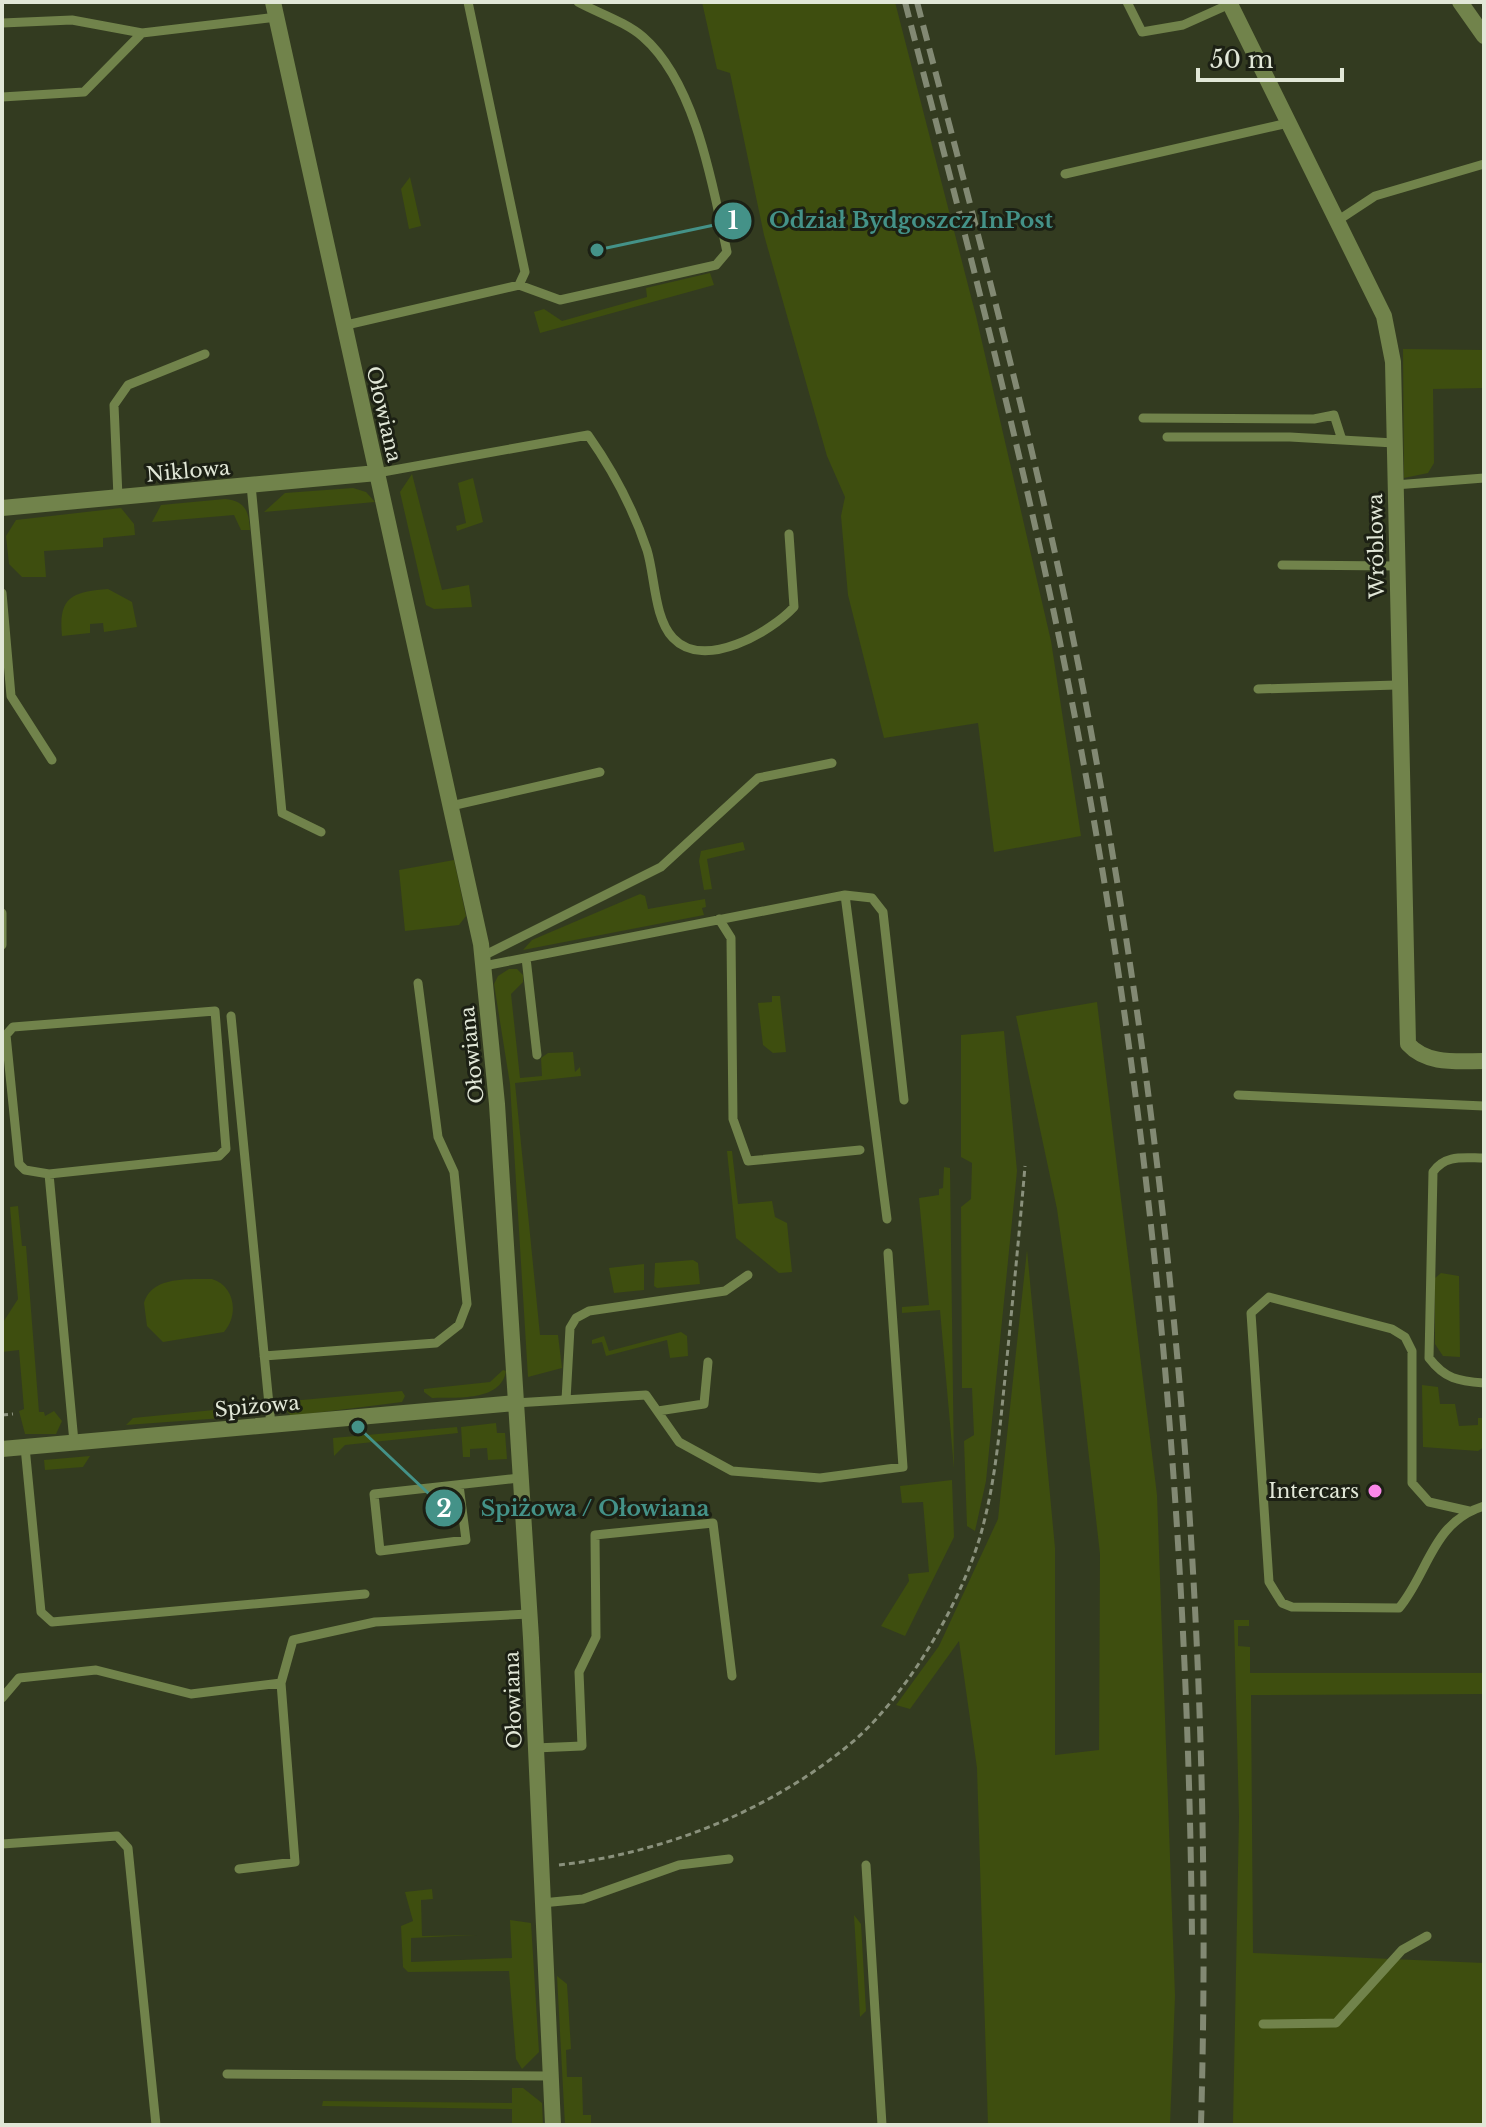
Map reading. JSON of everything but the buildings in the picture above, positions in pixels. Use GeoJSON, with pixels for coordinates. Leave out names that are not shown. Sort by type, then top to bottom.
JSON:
{"type":"FeatureCollection","features":[{"type":"Feature","properties":{"kind":"street"},"geometry":{"type":"LineString","coordinates":[[1460,2],[1484,36]]}},
{"type":"Feature","properties":{"kind":"street","name":"Wróblowa"},"geometry":{"type":"LineString","coordinates":[[1229,3],[1384,316],[1393,362],[1397,685],[1408,1044],[1418,1055],[1438,1060],[1484,1061]]}},
{"type":"Feature","properties":{"kind":"street","name":"Ołowiana"},"geometry":{"type":"LineString","coordinates":[[275,9],[483,961],[497,1104],[529,1614],[553,2125]]}},
{"type":"Feature","properties":{"kind":"street","name":"Niklowa"},"geometry":{"type":"LineString","coordinates":[[2,508],[377,473]]}},
{"type":"Feature","properties":{"kind":"street","name":"Spiżowa"},"geometry":{"type":"LineString","coordinates":[[2,1449],[515,1403]]}},
{"type":"Feature","properties":{"kind":"lane"},"geometry":{"type":"LineString","coordinates":[[468,2],[525,272],[519,285]]}},
{"type":"Feature","properties":{"kind":"lane"},"geometry":{"type":"LineString","coordinates":[[342,326],[519,285],[560,300],[716,265],[727,252],[706,157],[674,77],[643,37],[578,2]]}},
{"type":"Feature","properties":{"kind":"lane"},"geometry":{"type":"LineString","coordinates":[[1127,2],[1142,32],[1183,25],[1229,3]]}},
{"type":"Feature","properties":{"kind":"lane"},"geometry":{"type":"LineString","coordinates":[[2,23],[72,20],[142,33],[275,9]]}},
{"type":"Feature","properties":{"kind":"lane"},"geometry":{"type":"LineString","coordinates":[[2,97],[84,92],[142,33]]}},
{"type":"Feature","properties":{"kind":"lane"},"geometry":{"type":"LineString","coordinates":[[1065,174],[1288,123]]}},
{"type":"Feature","properties":{"kind":"lane"},"geometry":{"type":"LineString","coordinates":[[1337,221],[1375,196],[1484,164]]}},
{"type":"Feature","properties":{"kind":"lane"},"geometry":{"type":"LineString","coordinates":[[118,497],[114,405],[128,385],[205,354]]}},
{"type":"Feature","properties":{"kind":"lane"},"geometry":{"type":"LineString","coordinates":[[1143,418],[1314,419],[1334,415],[1342,440]]}},
{"type":"Feature","properties":{"kind":"lane"},"geometry":{"type":"LineString","coordinates":[[377,473],[588,435],[606,460],[646,548],[662,615],[674,638],[694,649],[728,648],[761,634],[794,607],[789,534]]}},
{"type":"Feature","properties":{"kind":"lane"},"geometry":{"type":"LineString","coordinates":[[1167,437],[1394,443]]}},
{"type":"Feature","properties":{"kind":"lane"},"geometry":{"type":"LineString","coordinates":[[1395,485],[1484,478]]}},
{"type":"Feature","properties":{"kind":"lane"},"geometry":{"type":"LineString","coordinates":[[251,485],[282,813],[321,832]]}},
{"type":"Feature","properties":{"kind":"lane"},"geometry":{"type":"LineString","coordinates":[[1282,565],[1396,566]]}},
{"type":"Feature","properties":{"kind":"lane"},"geometry":{"type":"LineString","coordinates":[[2,593],[11,696],[52,760]]}},
{"type":"Feature","properties":{"kind":"lane"},"geometry":{"type":"LineString","coordinates":[[1258,689],[1397,685]]}},
{"type":"Feature","properties":{"kind":"lane"},"geometry":{"type":"LineString","coordinates":[[483,961],[661,867],[758,778],[832,763]]}},
{"type":"Feature","properties":{"kind":"lane"},"geometry":{"type":"LineString","coordinates":[[451,806],[600,772]]}},
{"type":"Feature","properties":{"kind":"lane"},"geometry":{"type":"LineString","coordinates":[[483,961],[526,958],[845,895],[872,898],[883,912],[904,1100]]}},
{"type":"Feature","properties":{"kind":"lane"},"geometry":{"type":"LineString","coordinates":[[845,895],[887,1219]]}},
{"type":"Feature","properties":{"kind":"lane"},"geometry":{"type":"LineString","coordinates":[[2,913],[2,945]]}},
{"type":"Feature","properties":{"kind":"lane"},"geometry":{"type":"LineString","coordinates":[[719,919],[731,938],[733,1119],[748,1161],[860,1150]]}},
{"type":"Feature","properties":{"kind":"lane"},"geometry":{"type":"LineString","coordinates":[[526,958],[537,1055]]}},
{"type":"Feature","properties":{"kind":"lane"},"geometry":{"type":"LineString","coordinates":[[264,1356],[436,1343],[459,1325],[467,1304],[454,1172],[438,1137],[418,983]]}},
{"type":"Feature","properties":{"kind":"lane"},"geometry":{"type":"LineString","coordinates":[[215,1011],[226,1149],[219,1156],[49,1174],[25,1170],[19,1164],[6,1035],[13,1027],[215,1011]]}},
{"type":"Feature","properties":{"kind":"lane"},"geometry":{"type":"LineString","coordinates":[[231,1016],[271,1425]]}},
{"type":"Feature","properties":{"kind":"lane"},"geometry":{"type":"LineString","coordinates":[[1238,1095],[1484,1106]]}},
{"type":"Feature","properties":{"kind":"lane"},"geometry":{"type":"LineString","coordinates":[[1484,1158],[1451,1158],[1439,1163],[1433,1172],[1429,1358],[1441,1373],[1456,1381],[1484,1383]]}},
{"type":"Feature","properties":{"kind":"lane"},"geometry":{"type":"LineString","coordinates":[[49,1174],[74,1442]]}},
{"type":"Feature","properties":{"kind":"lane"},"geometry":{"type":"LineString","coordinates":[[515,1403],[646,1395],[679,1442],[732,1471],[820,1478],[903,1467],[888,1253]]}},
{"type":"Feature","properties":{"kind":"lane"},"geometry":{"type":"LineString","coordinates":[[566,1400],[570,1328],[576,1318],[589,1311],[725,1291],[748,1275]]}},
{"type":"Feature","properties":{"kind":"lane"},"geometry":{"type":"LineString","coordinates":[[1469,1511],[1429,1502],[1412,1483],[1412,1351],[1405,1337],[1392,1329],[1269,1297],[1257,1304],[1251,1313],[1269,1582],[1282,1603],[1292,1607],[1399,1608],[1413,1591],[1432,1546],[1469,1511],[1484,1506]]}},
{"type":"Feature","properties":{"kind":"lane"},"geometry":{"type":"LineString","coordinates":[[658,1411],[704,1404],[708,1362]]}},
{"type":"Feature","properties":{"kind":"lane"},"geometry":{"type":"LineString","coordinates":[[25,1447],[41,1612],[52,1622],[365,1594]]}},
{"type":"Feature","properties":{"kind":"lane"},"geometry":{"type":"LineString","coordinates":[[459,1485],[466,1540],[380,1551],[374,1494],[520,1478]]}},
{"type":"Feature","properties":{"kind":"lane"},"geometry":{"type":"LineString","coordinates":[[535,1748],[582,1746],[579,1672],[596,1637],[595,1535],[713,1523],[732,1676]]}},
{"type":"Feature","properties":{"kind":"lane"},"geometry":{"type":"LineString","coordinates":[[239,1869],[295,1862],[281,1683],[293,1640],[375,1622],[529,1614]]}},
{"type":"Feature","properties":{"kind":"lane"},"geometry":{"type":"LineString","coordinates":[[2,1698],[19,1678],[96,1670],[191,1694],[281,1683]]}},
{"type":"Feature","properties":{"kind":"lane"},"geometry":{"type":"LineString","coordinates":[[2,1844],[117,1836],[128,1848],[156,2125]]}},
{"type":"Feature","properties":{"kind":"lane"},"geometry":{"type":"LineString","coordinates":[[542,1903],[583,1899],[679,1865],[729,1859]]}},
{"type":"Feature","properties":{"kind":"lane"},"geometry":{"type":"LineString","coordinates":[[866,1865],[882,2125]]}},
{"type":"Feature","properties":{"kind":"lane"},"geometry":{"type":"LineString","coordinates":[[1263,2024],[1336,2023],[1402,1950],[1427,1936]]}},
{"type":"Feature","properties":{"kind":"lane"},"geometry":{"type":"LineString","coordinates":[[227,2074],[550,2076]]}},
{"type":"Feature","properties":{"kind":"path"},"geometry":{"type":"LineString","coordinates":[[540,1867],[589,1861],[691,1834],[775,1796],[857,1738],[918,1665],[960,1591],[984,1523],[996,1457],[1025,1166]]}},
{"type":"Feature","properties":{"kind":"path"},"geometry":{"type":"LineString","coordinates":[[2,1415],[13,1414]]}},
{"type":"Feature","properties":{"kind":"green space"},"geometry":{"type":"Polygon","coordinates":[[[702,2],[895,2],[976,316],[1051,641],[1081,836],[994,852],[978,723],[884,738],[848,595],[841,516],[845,497],[827,456],[764,235],[730,73],[717,69],[702,2]]]}},
{"type":"Feature","properties":{"kind":"green space"},"geometry":{"type":"Polygon","coordinates":[[[410,177],[421,226],[409,229],[401,189],[410,177]]]}},
{"type":"Feature","properties":{"kind":"green space"},"geometry":{"type":"Polygon","coordinates":[[[710,273],[714,285],[540,333],[534,312],[544,309],[562,321],[647,297],[646,288],[710,273]]]}},
{"type":"Feature","properties":{"kind":"green space"},"geometry":{"type":"Polygon","coordinates":[[[1403,349],[1484,350],[1484,388],[1433,389],[1434,463],[1428,473],[1404,478],[1403,349]]]}},
{"type":"Feature","properties":{"kind":"green space"},"geometry":{"type":"Polygon","coordinates":[[[412,474],[442,590],[469,585],[472,607],[434,609],[426,605],[400,492],[412,474]]]}},
{"type":"Feature","properties":{"kind":"green space"},"geometry":{"type":"Polygon","coordinates":[[[473,478],[483,522],[457,531],[456,526],[466,523],[458,483],[473,478]]]}},
{"type":"Feature","properties":{"kind":"green space"},"geometry":{"type":"Polygon","coordinates":[[[353,488],[366,492],[375,502],[264,512],[285,493],[353,488]]]}},
{"type":"Feature","properties":{"kind":"green space"},"geometry":{"type":"Polygon","coordinates":[[[225,499],[245,508],[250,530],[241,530],[234,515],[152,522],[161,505],[225,499]]]}},
{"type":"Feature","properties":{"kind":"green space"},"geometry":{"type":"Polygon","coordinates":[[[121,508],[134,524],[135,535],[103,538],[103,547],[44,551],[46,577],[22,577],[9,564],[6,536],[16,520],[121,508]]]}},
{"type":"Feature","properties":{"kind":"green space"},"geometry":{"type":"Polygon","coordinates":[[[108,589],[132,602],[137,627],[104,632],[103,623],[90,624],[90,633],[62,636],[63,612],[70,599],[85,592],[108,589]]]}},
{"type":"Feature","properties":{"kind":"green space"},"geometry":{"type":"Polygon","coordinates":[[[743,842],[745,850],[707,859],[712,889],[704,890],[699,861],[701,851],[743,842]]]}},
{"type":"Feature","properties":{"kind":"green space"},"geometry":{"type":"Polygon","coordinates":[[[454,860],[466,916],[459,925],[405,931],[399,870],[454,860]]]}},
{"type":"Feature","properties":{"kind":"green space"},"geometry":{"type":"Polygon","coordinates":[[[640,894],[645,896],[648,909],[705,899],[706,907],[702,908],[704,915],[523,950],[532,940],[640,894]]]}},
{"type":"Feature","properties":{"kind":"green space"},"geometry":{"type":"Polygon","coordinates":[[[509,969],[517,969],[523,975],[523,982],[511,994],[520,1078],[542,1076],[541,1058],[548,1053],[573,1052],[575,1072],[580,1067],[581,1076],[515,1083],[540,1335],[558,1335],[562,1368],[528,1377],[510,1084],[494,984],[498,976],[509,969]]]}},
{"type":"Feature","properties":{"kind":"green space"},"geometry":{"type":"Polygon","coordinates":[[[772,996],[780,996],[786,1052],[773,1053],[763,1045],[758,1003],[772,1002],[772,996]]]}},
{"type":"Feature","properties":{"kind":"green space"},"geometry":{"type":"Polygon","coordinates":[[[1097,1002],[1157,1495],[1175,1996],[1170,2125],[988,2125],[977,1768],[959,1641],[910,1709],[896,1705],[939,1646],[998,1519],[1027,1250],[1055,1548],[1055,1755],[1099,1750],[1100,1554],[1057,1209],[1016,1016],[1097,1002]]]}},
{"type":"Feature","properties":{"kind":"green space"},"geometry":{"type":"Polygon","coordinates":[[[1004,1031],[1017,1171],[986,1481],[975,1531],[967,1526],[964,1441],[974,1435],[972,1388],[962,1388],[961,1207],[971,1199],[972,1163],[961,1157],[961,1035],[1004,1031]]]}},
{"type":"Feature","properties":{"kind":"green space"},"geometry":{"type":"Polygon","coordinates":[[[727,1151],[732,1151],[738,1204],[772,1201],[775,1217],[787,1223],[792,1272],[779,1273],[736,1238],[727,1151]]]}},
{"type":"Feature","properties":{"kind":"green space"},"geometry":{"type":"Polygon","coordinates":[[[944,1167],[950,1168],[954,1469],[940,1310],[902,1313],[902,1307],[929,1305],[919,1198],[939,1195],[939,1189],[943,1188],[944,1167]]]}},
{"type":"Feature","properties":{"kind":"green space"},"geometry":{"type":"Polygon","coordinates":[[[18,1206],[22,1246],[26,1246],[39,1412],[44,1412],[45,1416],[54,1411],[62,1421],[56,1434],[25,1434],[19,1411],[24,1409],[19,1350],[2,1352],[2,1324],[18,1299],[10,1207],[18,1206]]]}},
{"type":"Feature","properties":{"kind":"green space"},"geometry":{"type":"Polygon","coordinates":[[[693,1260],[698,1263],[700,1284],[654,1286],[655,1263],[693,1260]]]}},
{"type":"Feature","properties":{"kind":"green space"},"geometry":{"type":"Polygon","coordinates":[[[644,1264],[644,1290],[614,1293],[609,1268],[644,1264]]]}},
{"type":"Feature","properties":{"kind":"green space"},"geometry":{"type":"Polygon","coordinates":[[[1441,1273],[1459,1276],[1460,1357],[1443,1356],[1435,1344],[1435,1278],[1441,1273]]]}},
{"type":"Feature","properties":{"kind":"green space"},"geometry":{"type":"Polygon","coordinates":[[[212,1279],[226,1288],[232,1302],[232,1318],[224,1332],[163,1342],[147,1326],[144,1303],[154,1288],[172,1281],[212,1279]]]}},
{"type":"Feature","properties":{"kind":"green space"},"geometry":{"type":"Polygon","coordinates":[[[681,1332],[687,1336],[688,1356],[670,1358],[667,1340],[606,1356],[602,1342],[592,1344],[592,1340],[604,1336],[609,1351],[681,1332]]]}},
{"type":"Feature","properties":{"kind":"green space"},"geometry":{"type":"Polygon","coordinates":[[[503,1370],[506,1371],[502,1381],[487,1393],[432,1398],[424,1392],[424,1389],[490,1382],[503,1370]]]}},
{"type":"Feature","properties":{"kind":"green space"},"geometry":{"type":"Polygon","coordinates":[[[1422,1385],[1438,1387],[1440,1404],[1455,1404],[1459,1426],[1478,1425],[1478,1418],[1484,1418],[1484,1447],[1478,1451],[1423,1447],[1422,1385]]]}},
{"type":"Feature","properties":{"kind":"green space"},"geometry":{"type":"Polygon","coordinates":[[[402,1391],[405,1396],[402,1402],[291,1416],[279,1402],[402,1391]]]}},
{"type":"Feature","properties":{"kind":"green space"},"geometry":{"type":"Polygon","coordinates":[[[214,1410],[222,1413],[223,1418],[126,1425],[133,1418],[214,1410]]]}},
{"type":"Feature","properties":{"kind":"green space"},"geometry":{"type":"Polygon","coordinates":[[[496,1423],[497,1433],[505,1433],[507,1459],[488,1460],[487,1448],[470,1449],[470,1457],[463,1457],[461,1427],[496,1423]]]}},
{"type":"Feature","properties":{"kind":"green space"},"geometry":{"type":"Polygon","coordinates":[[[457,1427],[458,1433],[345,1445],[334,1456],[333,1438],[457,1427]]]}},
{"type":"Feature","properties":{"kind":"green space"},"geometry":{"type":"Polygon","coordinates":[[[90,1456],[83,1467],[45,1470],[44,1460],[90,1456]]]}},
{"type":"Feature","properties":{"kind":"green space"},"geometry":{"type":"Polygon","coordinates":[[[952,1480],[954,1537],[905,1636],[881,1626],[909,1581],[908,1574],[929,1572],[923,1502],[902,1503],[900,1486],[952,1480]]]}},
{"type":"Feature","properties":{"kind":"green space"},"geometry":{"type":"Polygon","coordinates":[[[1234,1620],[1249,1620],[1249,1626],[1238,1626],[1238,1646],[1250,1647],[1250,1673],[1484,1673],[1484,1694],[1251,1695],[1253,1953],[1484,1963],[1484,2125],[1233,2125],[1239,1816],[1234,1620]]]}},
{"type":"Feature","properties":{"kind":"green space"},"geometry":{"type":"Polygon","coordinates":[[[432,1889],[433,1899],[421,1900],[422,1936],[477,1935],[411,1938],[411,1962],[512,1958],[510,1920],[531,1923],[539,2052],[522,2069],[516,2059],[509,1971],[408,1972],[403,1967],[401,1926],[413,1921],[405,1892],[432,1889]]]}},
{"type":"Feature","properties":{"kind":"green space"},"geometry":{"type":"Polygon","coordinates":[[[854,1915],[861,1924],[866,2011],[860,2017],[854,1915]]]}},
{"type":"Feature","properties":{"kind":"green space"},"geometry":{"type":"Polygon","coordinates":[[[557,1976],[567,1984],[571,2049],[566,2050],[567,2077],[582,2077],[583,2115],[591,2115],[591,2125],[565,2125],[557,1976]]]}},
{"type":"Feature","properties":{"kind":"green space"},"geometry":{"type":"Polygon","coordinates":[[[512,2088],[523,2088],[542,2103],[543,2125],[512,2123],[512,2109],[322,2106],[323,2101],[512,2103],[512,2088]]]}},
{"type":"Feature","properties":{"kind":"railway"},"geometry":{"type":"LineString","coordinates":[[905,2],[1023,474],[1065,664],[1108,906],[1130,1052],[1163,1346],[1175,1494],[1189,1789],[1192,1937]]}},
{"type":"Feature","properties":{"kind":"railway"},"geometry":{"type":"LineString","coordinates":[[917,2],[1014,379],[1058,568],[1096,759],[1125,928],[1149,1098],[1169,1269],[1195,1610],[1202,1782],[1204,1953],[1201,2125]]}},
{"type":"Feature","properties":{"kind":"place","name":"Odział Bydgoszcz InPost"},"geometry":{"type":"Point","coordinates":[597,250]}},
{"type":"Feature","properties":{"kind":"place","name":"Spiżowa / Ołowiana"},"geometry":{"type":"Point","coordinates":[358,1427]}},
{"type":"Feature","properties":{"kind":"place","name":"Intercars"},"geometry":{"type":"Point","coordinates":[1375,1491]}}]}
